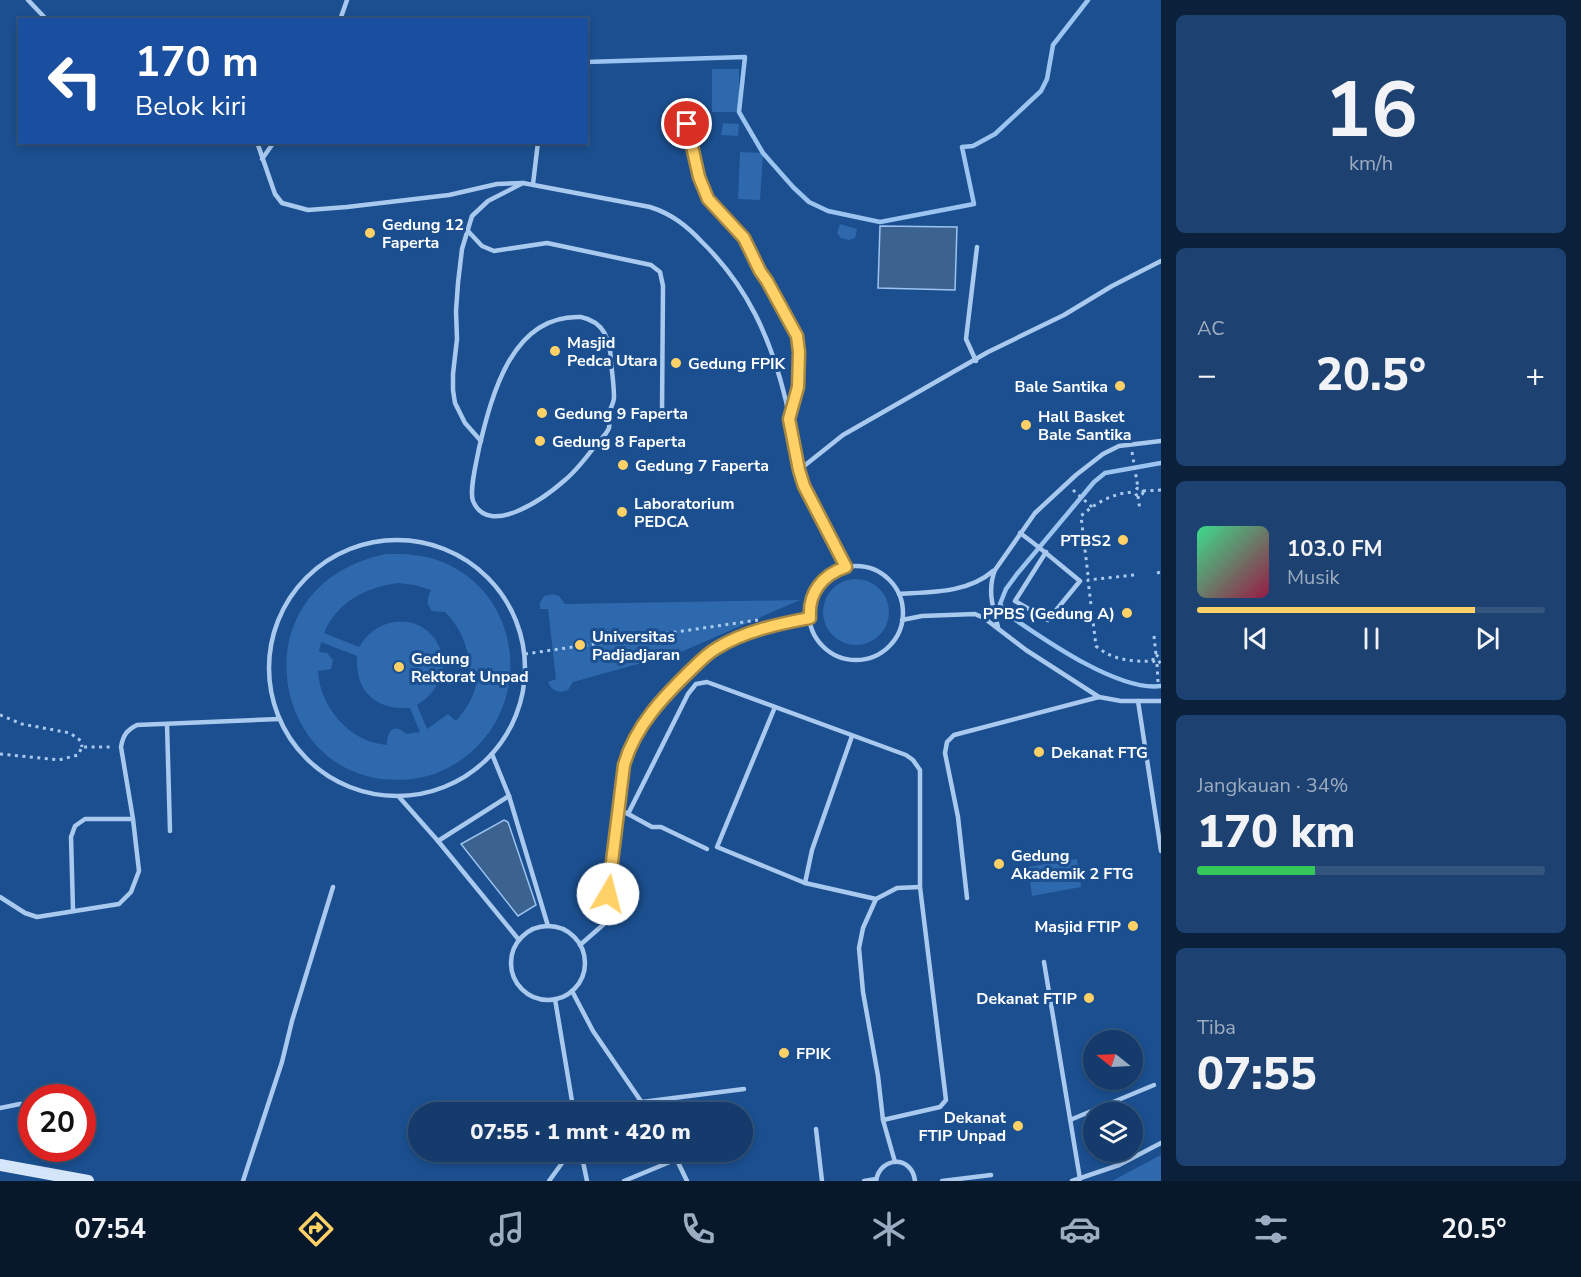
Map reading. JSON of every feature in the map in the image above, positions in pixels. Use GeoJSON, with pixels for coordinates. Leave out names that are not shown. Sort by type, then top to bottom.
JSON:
{"type":"FeatureCollection","features":[{"type":"Feature","properties":{"kind":"main road"},"geometry":{"type":"LineString","coordinates":[[0,1165],[88,1181]]}},
{"type":"Feature","properties":{"kind":"lane"},"geometry":{"type":"LineString","coordinates":[[27,0],[45,18]]}},
{"type":"Feature","properties":{"kind":"lane"},"geometry":{"type":"LineString","coordinates":[[341,18],[347,0]]}},
{"type":"Feature","properties":{"kind":"lane"},"geometry":{"type":"LineString","coordinates":[[687,124],[699,177],[708,199],[744,238],[797,336],[798,387],[789,419]]}},
{"type":"Feature","properties":{"kind":"lane"},"geometry":{"type":"LineString","coordinates":[[258,144],[275,194],[282,203],[308,210],[404,202],[497,184],[533,183],[650,207],[665,212],[681,222],[735,278],[748,300],[776,366],[804,486],[846,567]]}},
{"type":"Feature","properties":{"kind":"lane"},"geometry":{"type":"LineString","coordinates":[[262,159],[273,144]]}},
{"type":"Feature","properties":{"kind":"lane"},"geometry":{"type":"LineString","coordinates":[[533,183],[538,144]]}},
{"type":"Feature","properties":{"kind":"lane"},"geometry":{"type":"LineString","coordinates":[[481,441],[465,423],[455,403],[453,390],[457,339],[456,311],[462,249],[472,216],[479,208],[523,183]]}},
{"type":"Feature","properties":{"kind":"lane"},"geometry":{"type":"LineString","coordinates":[[467,230],[482,246],[494,251],[547,243],[651,266],[660,272],[663,286],[662,412]]}},
{"type":"Feature","properties":{"kind":"lane"},"geometry":{"type":"LineString","coordinates":[[976,361],[966,339],[977,247]]}},
{"type":"Feature","properties":{"kind":"lane"},"geometry":{"type":"LineString","coordinates":[[799,470],[843,435],[1022,335],[1064,315],[1112,286],[1161,261]]}},
{"type":"Feature","properties":{"kind":"lane"},"geometry":{"type":"LineString","coordinates":[[581,317],[598,323],[605,331],[609,346],[614,398],[609,412],[609,427],[574,472],[542,497],[507,515],[490,517],[477,508],[472,497],[481,441],[494,393],[502,374],[513,353],[529,335],[558,318],[581,317]]}},
{"type":"Feature","properties":{"kind":"lane"},"geometry":{"type":"LineString","coordinates":[[899,594],[949,590],[981,582],[994,570],[1035,513],[1066,483],[1103,454],[1119,446],[1161,441]]}},
{"type":"Feature","properties":{"kind":"lane"},"geometry":{"type":"LineString","coordinates":[[1020,533],[1034,543],[1045,552],[1080,581],[1048,620],[1015,601],[1045,552]]}},
{"type":"Feature","properties":{"kind":"lane"},"geometry":{"type":"LineString","coordinates":[[407,538],[450,549],[487,574],[513,611],[525,654],[524,690],[513,724],[492,754],[466,777],[434,792],[400,798],[363,793],[328,778],[300,754],[279,719],[268,680],[272,635],[285,604],[290,594],[322,562],[362,543],[407,538]]}},
{"type":"Feature","properties":{"kind":"lane"},"geometry":{"type":"LineString","coordinates":[[864,566],[875,570],[893,583],[902,602],[902,620],[894,639],[887,648],[875,656],[857,660],[845,659],[824,647],[813,632],[810,618],[810,602],[820,583],[827,575],[846,567],[864,566]]}},
{"type":"Feature","properties":{"kind":"lane"},"geometry":{"type":"LineString","coordinates":[[994,570],[990,589],[998,627]]}},
{"type":"Feature","properties":{"kind":"lane"},"geometry":{"type":"LineString","coordinates":[[902,620],[922,616],[975,614],[998,627],[1026,650],[1099,697]]}},
{"type":"Feature","properties":{"kind":"lane"},"geometry":{"type":"LineString","coordinates":[[580,945],[604,924],[626,757],[652,711],[675,685],[705,656],[718,647],[774,625],[810,618]]}},
{"type":"Feature","properties":{"kind":"lane"},"geometry":{"type":"LineString","coordinates":[[628,814],[688,694],[696,684],[707,682],[906,755],[913,760],[920,770],[920,887],[946,1100],[940,1107],[883,1120]]}},
{"type":"Feature","properties":{"kind":"lane"},"geometry":{"type":"LineString","coordinates":[[967,898],[958,817],[945,753],[947,742],[954,735],[1099,697],[1161,701]]}},
{"type":"Feature","properties":{"kind":"lane"},"geometry":{"type":"LineString","coordinates":[[1138,701],[1161,851]]}},
{"type":"Feature","properties":{"kind":"lane"},"geometry":{"type":"LineString","coordinates":[[775,707],[717,847],[805,883],[876,899]]}},
{"type":"Feature","properties":{"kind":"lane"},"geometry":{"type":"LineString","coordinates":[[0,897],[25,913],[37,917],[119,904],[131,892],[139,871],[121,747],[122,737],[128,729],[137,725],[279,719]]}},
{"type":"Feature","properties":{"kind":"lane"},"geometry":{"type":"LineString","coordinates":[[167,724],[170,831]]}},
{"type":"Feature","properties":{"kind":"lane"},"geometry":{"type":"LineString","coordinates":[[805,883],[812,850],[852,736]]}},
{"type":"Feature","properties":{"kind":"lane"},"geometry":{"type":"LineString","coordinates":[[492,754],[510,796],[548,926]]}},
{"type":"Feature","properties":{"kind":"lane"},"geometry":{"type":"LineString","coordinates":[[438,841],[510,796]]}},
{"type":"Feature","properties":{"kind":"lane"},"geometry":{"type":"LineString","coordinates":[[400,798],[519,940]]}},
{"type":"Feature","properties":{"kind":"lane"},"geometry":{"type":"LineString","coordinates":[[619,808],[652,827],[661,827],[707,849]]}},
{"type":"Feature","properties":{"kind":"lane"},"geometry":{"type":"LineString","coordinates":[[73,910],[71,837],[75,826],[85,819],[133,819]]}},
{"type":"Feature","properties":{"kind":"lane"},"geometry":{"type":"LineString","coordinates":[[243,1181],[282,1062],[292,1021],[333,887]]}},
{"type":"Feature","properties":{"kind":"lane"},"geometry":{"type":"LineString","coordinates":[[895,1162],[883,1120],[879,1076],[863,992],[859,948],[863,928],[876,899],[897,888],[920,887]]}},
{"type":"Feature","properties":{"kind":"lane"},"geometry":{"type":"LineString","coordinates":[[548,926],[561,928],[572,935],[580,945],[584,956],[584,969],[580,981],[572,991],[555,999],[535,998],[519,986],[512,967],[512,957],[519,940],[532,930],[548,926]]}},
{"type":"Feature","properties":{"kind":"lane"},"geometry":{"type":"LineString","coordinates":[[1044,962],[1080,1179]]}},
{"type":"Feature","properties":{"kind":"lane"},"geometry":{"type":"LineString","coordinates":[[572,991],[593,1031],[642,1102],[744,1089]]}},
{"type":"Feature","properties":{"kind":"lane"},"geometry":{"type":"LineString","coordinates":[[555,999],[572,1102]]}},
{"type":"Feature","properties":{"kind":"lane"},"geometry":{"type":"LineString","coordinates":[[1070,1120],[1154,1085]]}},
{"type":"Feature","properties":{"kind":"lane"},"geometry":{"type":"LineString","coordinates":[[0,1108],[18,1104]]}},
{"type":"Feature","properties":{"kind":"lane"},"geometry":{"type":"LineString","coordinates":[[816,1129],[822,1181]]}},
{"type":"Feature","properties":{"kind":"lane"},"geometry":{"type":"LineString","coordinates":[[1072,1181],[1119,1165],[1161,1143]]}},
{"type":"Feature","properties":{"kind":"lane"},"geometry":{"type":"LineString","coordinates":[[549,1181],[563,1162]]}},
{"type":"Feature","properties":{"kind":"lane"},"geometry":{"type":"LineString","coordinates":[[583,1162],[587,1181]]}},
{"type":"Feature","properties":{"kind":"lane"},"geometry":{"type":"LineString","coordinates":[[624,1181],[670,1162]]}},
{"type":"Feature","properties":{"kind":"lane"},"geometry":{"type":"LineString","coordinates":[[678,1162],[687,1181]]}},
{"type":"Feature","properties":{"kind":"lane"},"geometry":{"type":"LineString","coordinates":[[864,1181],[876,1180],[882,1167],[895,1162],[908,1166],[915,1181]]}},
{"type":"Feature","properties":{"kind":"lane"},"geometry":{"type":"LineString","coordinates":[[942,1181],[991,1175]]}},
{"type":"Feature","properties":{"kind":"path"},"geometry":{"type":"LineString","coordinates":[[1131,444],[1138,488],[1143,491],[1161,490]]}},
{"type":"Feature","properties":{"kind":"path"},"geometry":{"type":"LineString","coordinates":[[1066,483],[1092,507]]}},
{"type":"Feature","properties":{"kind":"path"},"geometry":{"type":"LineString","coordinates":[[1138,488],[1134,492],[1117,494],[1092,507],[1081,516],[1088,580],[1096,646],[1114,657],[1132,661],[1158,661]]}},
{"type":"Feature","properties":{"kind":"path"},"geometry":{"type":"LineString","coordinates":[[1138,496],[1142,495],[1143,491]]}},
{"type":"Feature","properties":{"kind":"path"},"geometry":{"type":"LineString","coordinates":[[1134,492],[1138,496],[1140,511]]}},
{"type":"Feature","properties":{"kind":"path"},"geometry":{"type":"LineString","coordinates":[[1080,581],[1134,575]]}},
{"type":"Feature","properties":{"kind":"path"},"geometry":{"type":"LineString","coordinates":[[525,654],[762,619]]}},
{"type":"Feature","properties":{"kind":"path"},"geometry":{"type":"LineString","coordinates":[[1154,636],[1158,661],[1158,682]]}},
{"type":"Feature","properties":{"kind":"path"},"geometry":{"type":"LineString","coordinates":[[1156,655],[1153,657],[1158,661]]}},
{"type":"Feature","properties":{"kind":"path"},"geometry":{"type":"LineString","coordinates":[[0,715],[22,724],[70,733],[81,741],[82,747],[78,755],[59,760],[0,754]]}},
{"type":"Feature","properties":{"kind":"path"},"geometry":{"type":"LineString","coordinates":[[82,747],[121,747]]}},
{"type":"Feature","properties":{"kind":"shaded area"},"geometry":{"type":"Polygon","coordinates":[[[712,69],[739,69],[739,112],[712,112],[712,69]]]}},
{"type":"Feature","properties":{"kind":"shaded area"},"geometry":{"type":"Polygon","coordinates":[[[723,123],[739,124],[738,136],[721,135],[723,123]]]}},
{"type":"Feature","properties":{"kind":"shaded area"},"geometry":{"type":"Polygon","coordinates":[[[740,152],[763,153],[760,200],[738,199],[740,152]]]}},
{"type":"Feature","properties":{"kind":"shaded area"},"geometry":{"type":"Polygon","coordinates":[[[840,224],[857,229],[855,238],[849,240],[841,238],[837,233],[840,224]]]}},
{"type":"Feature","properties":{"kind":"shaded area"},"geometry":{"type":"Polygon","coordinates":[[[880,226],[957,227],[955,290],[878,288],[880,226]]]}},
{"type":"Feature","properties":{"kind":"shaded area","name":"Gedung Rektorat Unpad"},"geometry":{"type":"Polygon","coordinates":[[[386,554],[407,554],[440,561],[467,576],[488,597],[502,621],[509,649],[510,677],[503,705],[490,731],[469,754],[456,764],[434,774],[411,779],[364,775],[327,755],[301,723],[288,684],[289,643],[305,605],[337,574],[386,554]],[[398,583],[375,588],[354,598],[337,613],[324,633],[359,647],[380,627],[393,622],[406,622],[419,625],[430,633],[438,644],[443,659],[468,657],[463,638],[453,622],[445,612],[432,611],[430,608],[428,601],[431,590],[398,583]],[[321,642],[319,652],[327,653],[333,660],[331,669],[318,671],[324,697],[339,720],[349,730],[360,737],[387,745],[388,736],[394,729],[406,734],[420,732],[410,708],[387,706],[370,696],[360,679],[357,656],[321,642]],[[469,665],[443,667],[434,689],[417,705],[427,729],[448,714],[456,721],[473,695],[477,683],[478,677],[469,676],[469,665]]]}},
{"type":"Feature","properties":{"kind":"shaded area"},"geometry":{"type":"Polygon","coordinates":[[[850,579],[862,579],[874,584],[884,594],[889,612],[887,625],[874,640],[862,645],[850,645],[838,640],[828,630],[823,618],[823,606],[828,594],[838,584],[850,579]]]}},
{"type":"Feature","properties":{"kind":"shaded area"},"geometry":{"type":"Polygon","coordinates":[[[553,594],[559,596],[565,604],[800,600],[681,652],[573,682],[568,690],[559,692],[554,690],[548,682],[556,679],[548,609],[540,609],[544,596],[553,594]]]}},
{"type":"Feature","properties":{"kind":"shaded area"},"geometry":{"type":"Polygon","coordinates":[[[504,820],[508,822],[536,905],[518,916],[461,844],[504,820]]]}},
{"type":"Feature","properties":{"kind":"shaded area"},"geometry":{"type":"Polygon","coordinates":[[[1077,859],[1081,887],[1032,896],[1028,867],[1077,859]]]}},
{"type":"Feature","properties":{"kind":"shaded area"},"geometry":{"type":"Polygon","coordinates":[[[1161,1155],[1161,1181],[1112,1181],[1161,1155]]]}},
{"type":"Feature","properties":{"kind":"waterway"},"geometry":{"type":"LineString","coordinates":[[588,62],[745,57],[739,112],[763,153],[809,202],[828,211],[880,222],[974,204],[962,147],[973,146],[995,134],[1041,91],[1047,79],[1053,45],[1088,0]]}},
{"type":"Feature","properties":{"kind":"waterway"},"geometry":{"type":"LineString","coordinates":[[1161,463],[1105,473],[1094,482],[1017,574],[1006,589],[1000,604],[1007,614],[1081,661],[1124,681],[1143,686],[1161,686]]}},
{"type":"Feature","properties":{"kind":"place","name":"Gedung 12 Faperta"},"geometry":{"type":"Point","coordinates":[370,233]}},
{"type":"Feature","properties":{"kind":"place","name":"Masjid Pedca Utara"},"geometry":{"type":"Point","coordinates":[555,351]}},
{"type":"Feature","properties":{"kind":"place","name":"Gedung FPIK"},"geometry":{"type":"Point","coordinates":[676,363]}},
{"type":"Feature","properties":{"kind":"place","name":"Bale Santika"},"geometry":{"type":"Point","coordinates":[1120,386]}},
{"type":"Feature","properties":{"kind":"place","name":"Gedung 9 Faperta"},"geometry":{"type":"Point","coordinates":[542,413]}},
{"type":"Feature","properties":{"kind":"place","name":"Hall Basket Bale Santika"},"geometry":{"type":"Point","coordinates":[1026,425]}},
{"type":"Feature","properties":{"kind":"place","name":"Gedung 8 Faperta"},"geometry":{"type":"Point","coordinates":[540,441]}},
{"type":"Feature","properties":{"kind":"place","name":"Gedung 7 Faperta"},"geometry":{"type":"Point","coordinates":[623,465]}},
{"type":"Feature","properties":{"kind":"place","name":"Laboratorium PEDCA"},"geometry":{"type":"Point","coordinates":[622,512]}},
{"type":"Feature","properties":{"kind":"place","name":"PTBS2"},"geometry":{"type":"Point","coordinates":[1123,540]}},
{"type":"Feature","properties":{"kind":"place","name":"PPBS (Gedung A)"},"geometry":{"type":"Point","coordinates":[1127,613]}},
{"type":"Feature","properties":{"kind":"place","name":"Universitas Padjadjaran"},"geometry":{"type":"Point","coordinates":[580,645]}},
{"type":"Feature","properties":{"kind":"place","name":"Gedung Rektorat Unpad"},"geometry":{"type":"Point","coordinates":[399,667]}},
{"type":"Feature","properties":{"kind":"place","name":"Dekanat FTG"},"geometry":{"type":"Point","coordinates":[1039,752]}},
{"type":"Feature","properties":{"kind":"place","name":"Gedung Akademik 2 FTG"},"geometry":{"type":"Point","coordinates":[999,864]}},
{"type":"Feature","properties":{"kind":"place","name":"Masjid FTIP"},"geometry":{"type":"Point","coordinates":[1133,926]}},
{"type":"Feature","properties":{"kind":"place","name":"Dekanat FTIP"},"geometry":{"type":"Point","coordinates":[1089,998]}},
{"type":"Feature","properties":{"kind":"place","name":"FPIK"},"geometry":{"type":"Point","coordinates":[784,1053]}},
{"type":"Feature","properties":{"kind":"place","name":"Dekanat FTIP Unpad"},"geometry":{"type":"Point","coordinates":[1018,1126]}},
{"type":"Feature","properties":{"kind":"route"},"geometry":{"type":"LineString","coordinates":[[608,894],[624,765],[631,746],[652,711],[682,678],[718,647],[774,625],[810,618],[810,602],[820,583],[827,575],[846,567],[804,486],[799,470],[789,419],[798,387],[797,336],[744,238],[708,199],[699,177],[687,124]]}}]}
